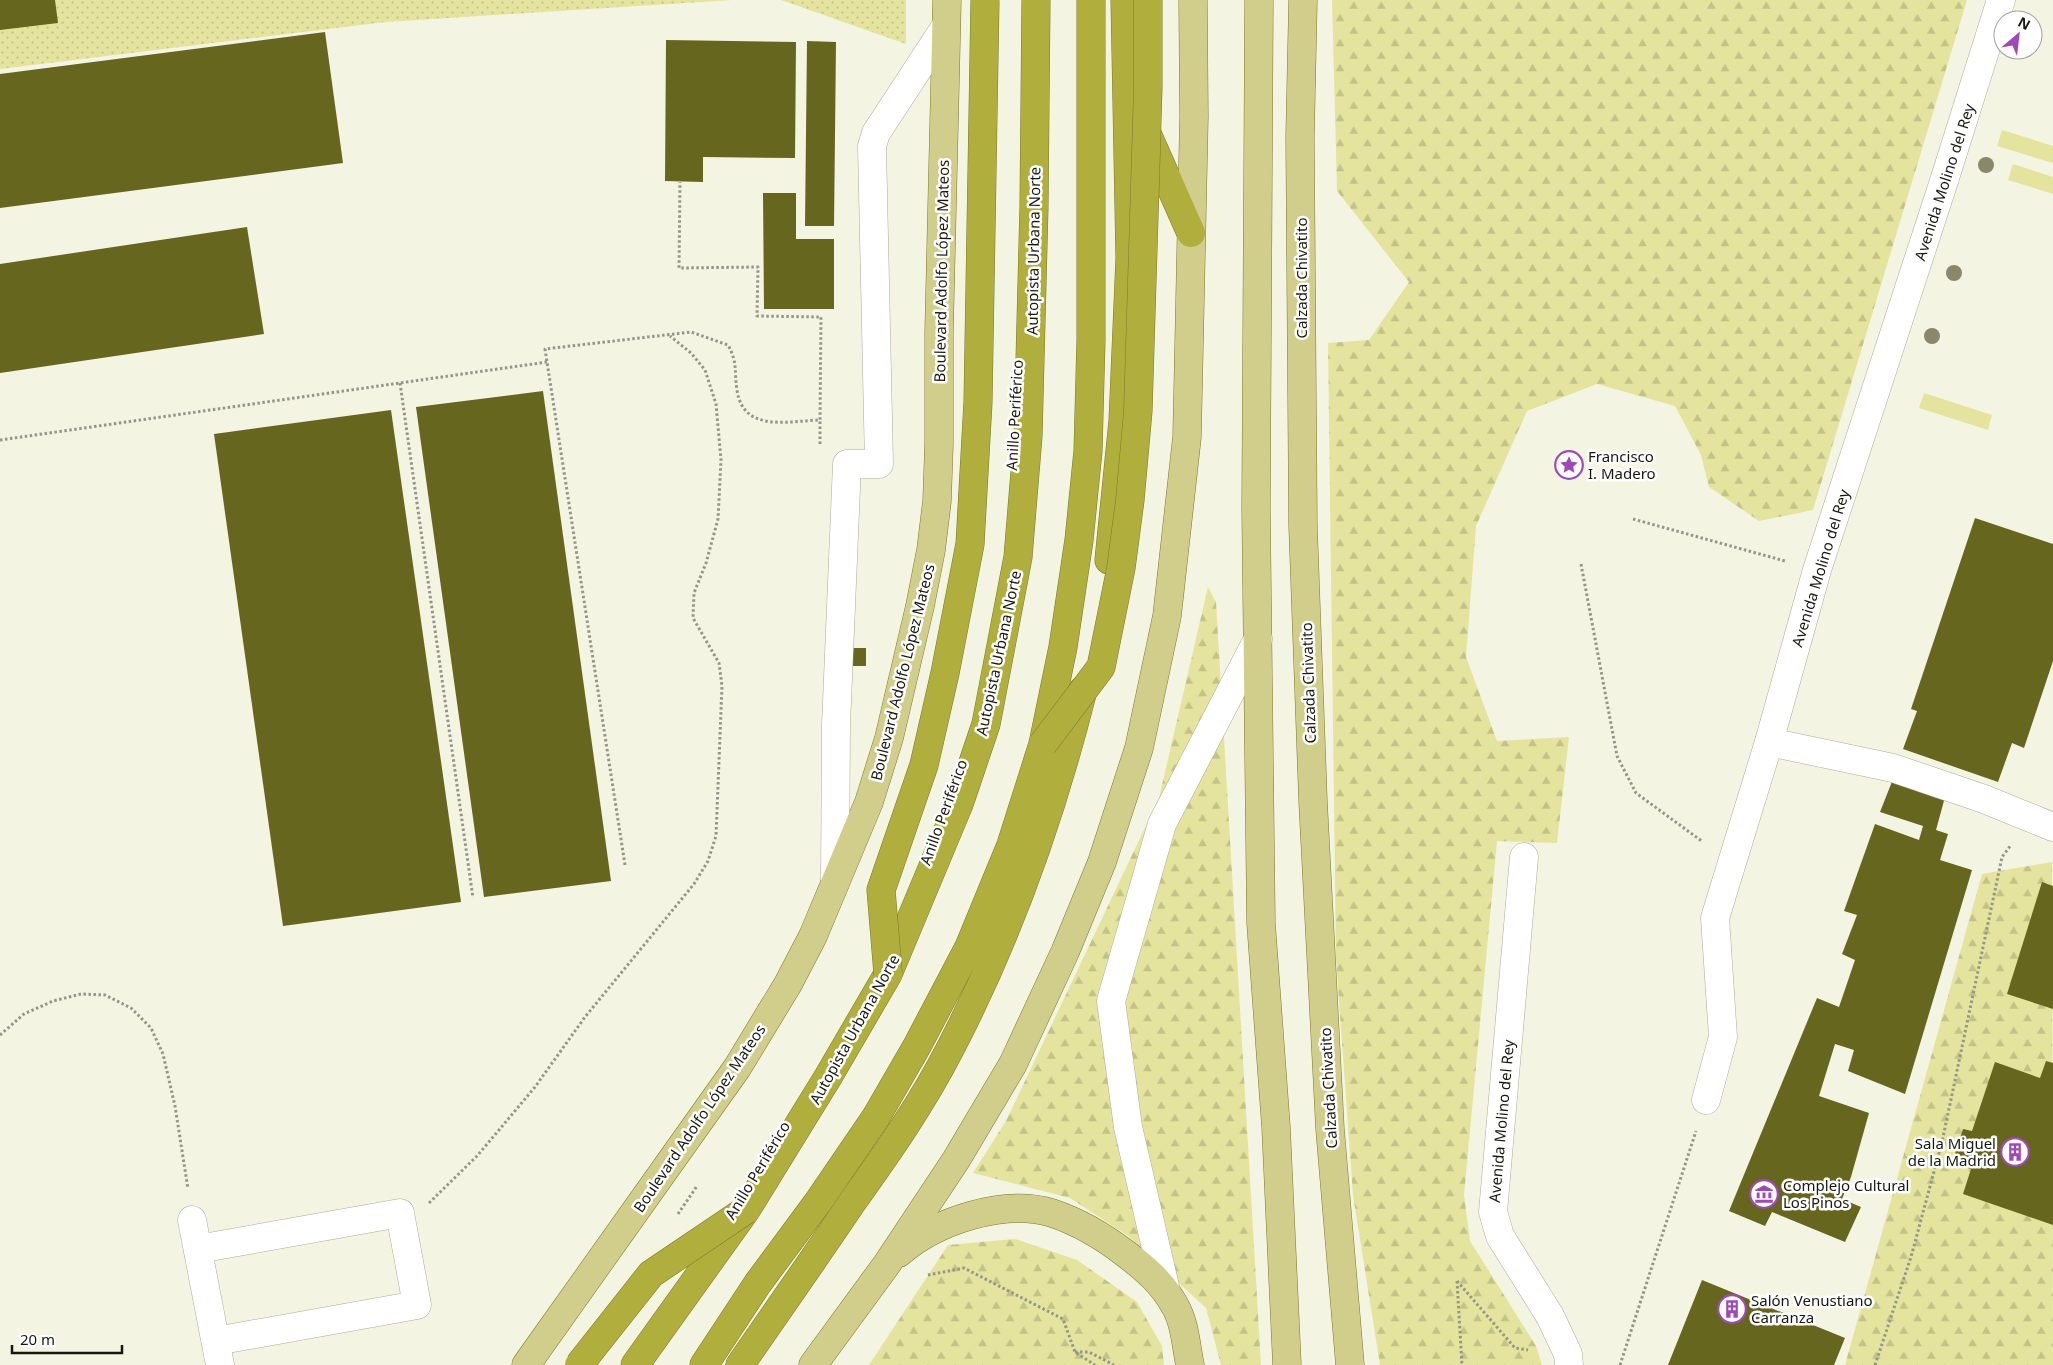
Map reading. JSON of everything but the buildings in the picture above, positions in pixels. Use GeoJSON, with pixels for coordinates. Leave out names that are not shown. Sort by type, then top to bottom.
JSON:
{"type":"FeatureCollection","features":[{"type":"Feature","properties":{"kind":"highway"},"geometry":{"type":"LineString","coordinates":[[888,974],[881,890],[924,765],[949,654],[970,544],[978,402],[985,0]]}},
{"type":"Feature","properties":{"kind":"highway","name":"Anillo Periférico"},"geometry":{"type":"LineString","coordinates":[[625,1365],[704,1256],[834,1041],[903,915],[947,806],[980,703],[1000,596],[1015,436],[1020,203],[1018,0]]}},
{"type":"Feature","properties":{"kind":"highway","name":"Autopista Urbana Norte"},"geometry":{"type":"LineString","coordinates":[[635,1365],[746,1210],[828,1077],[888,974],[959,804],[986,724],[1018,557],[1028,436],[1034,207],[1036,0]]}},
{"type":"Feature","properties":{"kind":"highway"},"geometry":{"type":"LineString","coordinates":[[704,1365],[758,1284],[818,1202],[876,1117],[917,1046],[969,947],[1011,845],[1043,744],[1063,647],[1079,540],[1088,451],[1092,340],[1091,0]]}},
{"type":"Feature","properties":{"kind":"highway"},"geometry":{"type":"LineString","coordinates":[[740,1365],[899,1135],[950,1050],[998,947],[1028,868],[1068,748],[1099,626],[1111,542],[1123,421],[1130,258],[1125,0]]}},
{"type":"Feature","properties":{"kind":"highway"},"geometry":{"type":"LineString","coordinates":[[1043,744],[1101,667],[1121,568],[1130,500],[1138,411],[1148,87],[1148,0]]}},
{"type":"Feature","properties":{"kind":"highway"},"geometry":{"type":"LineString","coordinates":[[1127,89],[1191,233]]}},
{"type":"Feature","properties":{"kind":"highway"},"geometry":{"type":"LineString","coordinates":[[579,1365],[651,1274],[746,1210]]}},
{"type":"Feature","properties":{"kind":"main road"},"geometry":{"type":"LineString","coordinates":[[813,1365],[887,1264],[956,1160],[1013,1064],[1065,952],[1102,862],[1139,748],[1167,616],[1187,437],[1193,0]]}},
{"type":"Feature","properties":{"kind":"main road"},"geometry":{"type":"LineString","coordinates":[[1259,0],[1256,508],[1261,923],[1276,1127],[1287,1365]]}},
{"type":"Feature","properties":{"kind":"main road","name":"Calzada Chivatito"},"geometry":{"type":"LineString","coordinates":[[1303,0],[1300,137],[1305,585],[1312,801],[1330,1129],[1350,1365]]}},
{"type":"Feature","properties":{"kind":"main road","name":"Boulevard Adolfo López Mateos"},"geometry":{"type":"LineString","coordinates":[[526,1365],[737,1068],[788,984],[813,936],[869,802],[889,738],[920,606],[931,550],[937,501],[940,444],[939,334],[947,13]]}},
{"type":"Feature","properties":{"kind":"main road"},"geometry":{"type":"LineString","coordinates":[[887,1264],[904,1249],[943,1225],[968,1216],[994,1210],[1023,1209],[1051,1213],[1097,1234],[1155,1277],[1176,1308],[1182,1325],[1190,1365]]}},
{"type":"Feature","properties":{"kind":"street","name":"Avenida Molino del Rey"},"geometry":{"type":"LineString","coordinates":[[1706,1100],[1723,1036],[1715,918],[1769,742],[1817,570],[2002,0]]}},
{"type":"Feature","properties":{"kind":"street"},"geometry":{"type":"LineString","coordinates":[[835,884],[836,725],[847,464],[879,464],[872,146],[876,133],[947,13]]}},
{"type":"Feature","properties":{"kind":"street","name":"Avenida Molino del Rey"},"geometry":{"type":"LineString","coordinates":[[1989,44],[1993,37]]}},
{"type":"Feature","properties":{"kind":"street"},"geometry":{"type":"LineString","coordinates":[[1166,1291],[1128,1127],[1111,1001],[1162,824],[1258,639]]}},
{"type":"Feature","properties":{"kind":"street"},"geometry":{"type":"LineString","coordinates":[[1769,742],[1893,768],[2042,822]]}},
{"type":"Feature","properties":{"kind":"street","name":"Avenida Molino del Rey"},"geometry":{"type":"LineString","coordinates":[[1524,858],[1493,1212],[1500,1236],[1550,1316],[1568,1360]]}},
{"type":"Feature","properties":{"kind":"street"},"geometry":{"type":"LineString","coordinates":[[192,1220],[218,1353],[417,1305],[400,1213],[198,1250]]}},
{"type":"Feature","properties":{"kind":"path"},"geometry":{"type":"LineString","coordinates":[[625,865],[545,349],[692,332],[728,345],[735,357],[740,406],[750,416],[764,422],[820,420],[821,317],[757,316],[758,266],[679,268],[680,182]]}},
{"type":"Feature","properties":{"kind":"path"},"geometry":{"type":"LineString","coordinates":[[402,1224],[438,1195],[499,1130],[535,1087],[585,1016],[694,884],[711,853],[716,836],[722,686],[719,663],[693,618],[694,593],[706,563],[718,519],[721,460],[716,404],[705,370],[691,353],[670,335]]}},
{"type":"Feature","properties":{"kind":"path"},"geometry":{"type":"LineString","coordinates":[[0,440],[547,362]]}},
{"type":"Feature","properties":{"kind":"path"},"geometry":{"type":"LineString","coordinates":[[400,383],[473,898]]}},
{"type":"Feature","properties":{"kind":"path"},"geometry":{"type":"LineString","coordinates":[[1633,519],[1817,570]]}},
{"type":"Feature","properties":{"kind":"path"},"geometry":{"type":"LineString","coordinates":[[1581,564],[1617,756],[1624,771],[1636,793],[1732,863]]}},
{"type":"Feature","properties":{"kind":"path"},"geometry":{"type":"LineString","coordinates":[[1876,1365],[1910,1257],[1942,1142],[2002,857],[2042,822]]}},
{"type":"Feature","properties":{"kind":"path"},"geometry":{"type":"LineString","coordinates":[[0,1035],[24,1014],[53,1001],[81,994],[105,995],[131,1008],[151,1028],[163,1054],[175,1106],[192,1220]]}},
{"type":"Feature","properties":{"kind":"path"},"geometry":{"type":"LineString","coordinates":[[1620,1365],[1706,1100]]}},
{"type":"Feature","properties":{"kind":"path"},"geometry":{"type":"LineString","coordinates":[[927,1275],[964,1268],[1063,1319],[1075,1352],[1095,1365]]}},
{"type":"Feature","properties":{"kind":"path"},"geometry":{"type":"LineString","coordinates":[[1462,1365],[1457,1281],[1515,1348],[1568,1360]]}},
{"type":"Feature","properties":{"kind":"path"},"geometry":{"type":"LineString","coordinates":[[1075,1352],[1089,1352],[1114,1365]]}},
{"type":"Feature","properties":{"kind":"green space"},"geometry":{"type":"Polygon","coordinates":[[[0,0],[732,0],[386,22],[0,69],[0,0]]]}},
{"type":"Feature","properties":{"kind":"green space"},"geometry":{"type":"Polygon","coordinates":[[[781,0],[906,0],[906,44],[781,0]]]}},
{"type":"Feature","properties":{"kind":"green space"},"geometry":{"type":"Polygon","coordinates":[[[1332,0],[1967,0],[1813,510],[1759,521],[1709,487],[1701,455],[1675,406],[1597,384],[1527,411],[1476,526],[1466,657],[1497,741],[1569,737],[1557,843],[1497,841],[1464,1195],[1470,1241],[1536,1346],[1542,1365],[1380,1365],[1353,1195],[1336,958],[1328,343],[1369,340],[1409,282],[1337,191],[1332,0]]]}},
{"type":"Feature","properties":{"kind":"green space"},"geometry":{"type":"Polygon","coordinates":[[[2002,130],[2053,146],[2053,163],[1997,146],[2002,130]]]}},
{"type":"Feature","properties":{"kind":"green space"},"geometry":{"type":"Polygon","coordinates":[[[2013,164],[2053,177],[2053,194],[2008,180],[2013,164]]]}},
{"type":"Feature","properties":{"kind":"green space"},"geometry":{"type":"Polygon","coordinates":[[[1924,393],[1992,415],[1988,430],[1919,408],[1924,393]]]}},
{"type":"Feature","properties":{"kind":"green space"},"geometry":{"type":"Polygon","coordinates":[[[1208,587],[1216,602],[1261,1365],[1221,1365],[1206,1308],[1128,1236],[1070,1198],[973,1173],[1006,1121],[1159,798],[1208,587]]]}},
{"type":"Feature","properties":{"kind":"green space"},"geometry":{"type":"Polygon","coordinates":[[[2052,862],[2053,1365],[1845,1365],[1982,874],[2052,862]]]}},
{"type":"Feature","properties":{"kind":"green space"},"geometry":{"type":"Polygon","coordinates":[[[1015,1239],[1077,1260],[1137,1302],[1162,1346],[1164,1365],[869,1365],[948,1245],[1015,1239]]]}},
{"type":"Feature","properties":{"kind":"place","name":"Francisco I. Madero"},"geometry":{"type":"Point","coordinates":[1569,465]}},
{"type":"Feature","properties":{"kind":"place","name":"Sala Miguel de la Madrid"},"geometry":{"type":"Point","coordinates":[2015,1152]}},
{"type":"Feature","properties":{"kind":"place","name":"Complejo Cultural Los Pinos"},"geometry":{"type":"Point","coordinates":[1764,1194]}},
{"type":"Feature","properties":{"kind":"place","name":"Salón Venustiano Carranza"},"geometry":{"type":"Point","coordinates":[1732,1309]}}]}
